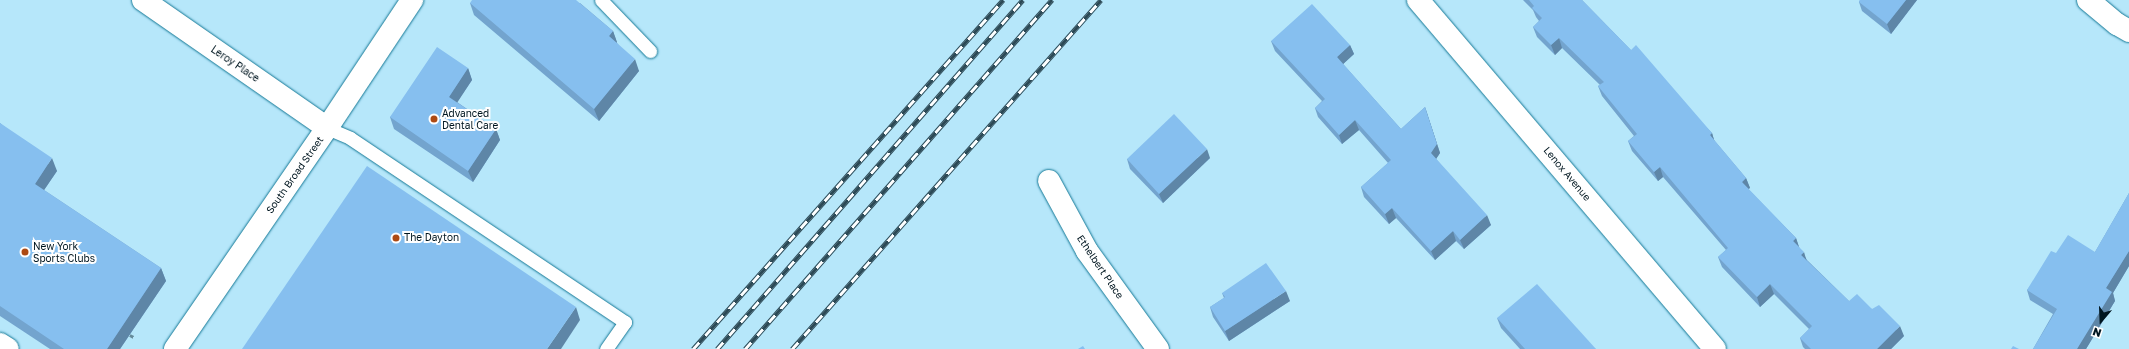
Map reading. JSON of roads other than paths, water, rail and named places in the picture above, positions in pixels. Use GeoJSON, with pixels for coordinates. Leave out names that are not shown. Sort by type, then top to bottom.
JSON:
{"type":"FeatureCollection","features":[{"type":"Feature","properties":{"kind":"street","name":"Leroy Place"},"geometry":{"type":"LineString","coordinates":[[142,0],[327,128]]}},
{"type":"Feature","properties":{"kind":"street","name":"South Broad Street"},"geometry":{"type":"LineString","coordinates":[[175,349],[327,128],[412,0]]}},
{"type":"Feature","properties":{"kind":"street","name":"Lenox Avenue"},"geometry":{"type":"LineString","coordinates":[[1418,0],[1715,349]]}},
{"type":"Feature","properties":{"kind":"street"},"geometry":{"type":"LineString","coordinates":[[2088,0],[2117,24],[2129,31]]}},
{"type":"Feature","properties":{"kind":"street","name":"Ethelbert Place"},"geometry":{"type":"LineString","coordinates":[[1049,181],[1087,251],[1158,349]]}},
{"type":"Feature","properties":{"kind":"street"},"geometry":{"type":"LineString","coordinates":[[0,344],[8,349]]}},
{"type":"Feature","properties":{"kind":"lane"},"geometry":{"type":"LineString","coordinates":[[601,0],[650,51]]}},
{"type":"Feature","properties":{"kind":"lane"},"geometry":{"type":"LineString","coordinates":[[327,128],[350,138],[625,322],[606,349]]}},
{"type":"Feature","properties":{"kind":"railway"},"geometry":{"type":"LineString","coordinates":[[693,349],[1003,0]]}},
{"type":"Feature","properties":{"kind":"railway"},"geometry":{"type":"LineString","coordinates":[[717,349],[1023,0]]}},
{"type":"Feature","properties":{"kind":"railway"},"geometry":{"type":"LineString","coordinates":[[745,349],[1052,0]]}},
{"type":"Feature","properties":{"kind":"railway"},"geometry":{"type":"LineString","coordinates":[[792,349],[1101,0]]}},
{"type":"Feature","properties":{"kind":"place","name":"Advanced Dental Care"},"geometry":{"type":"Point","coordinates":[434,119]}},
{"type":"Feature","properties":{"kind":"place","name":"The Dayton"},"geometry":{"type":"Point","coordinates":[396,238]}},
{"type":"Feature","properties":{"kind":"place","name":"New York Sports Clubs"},"geometry":{"type":"Point","coordinates":[25,252]}}]}
